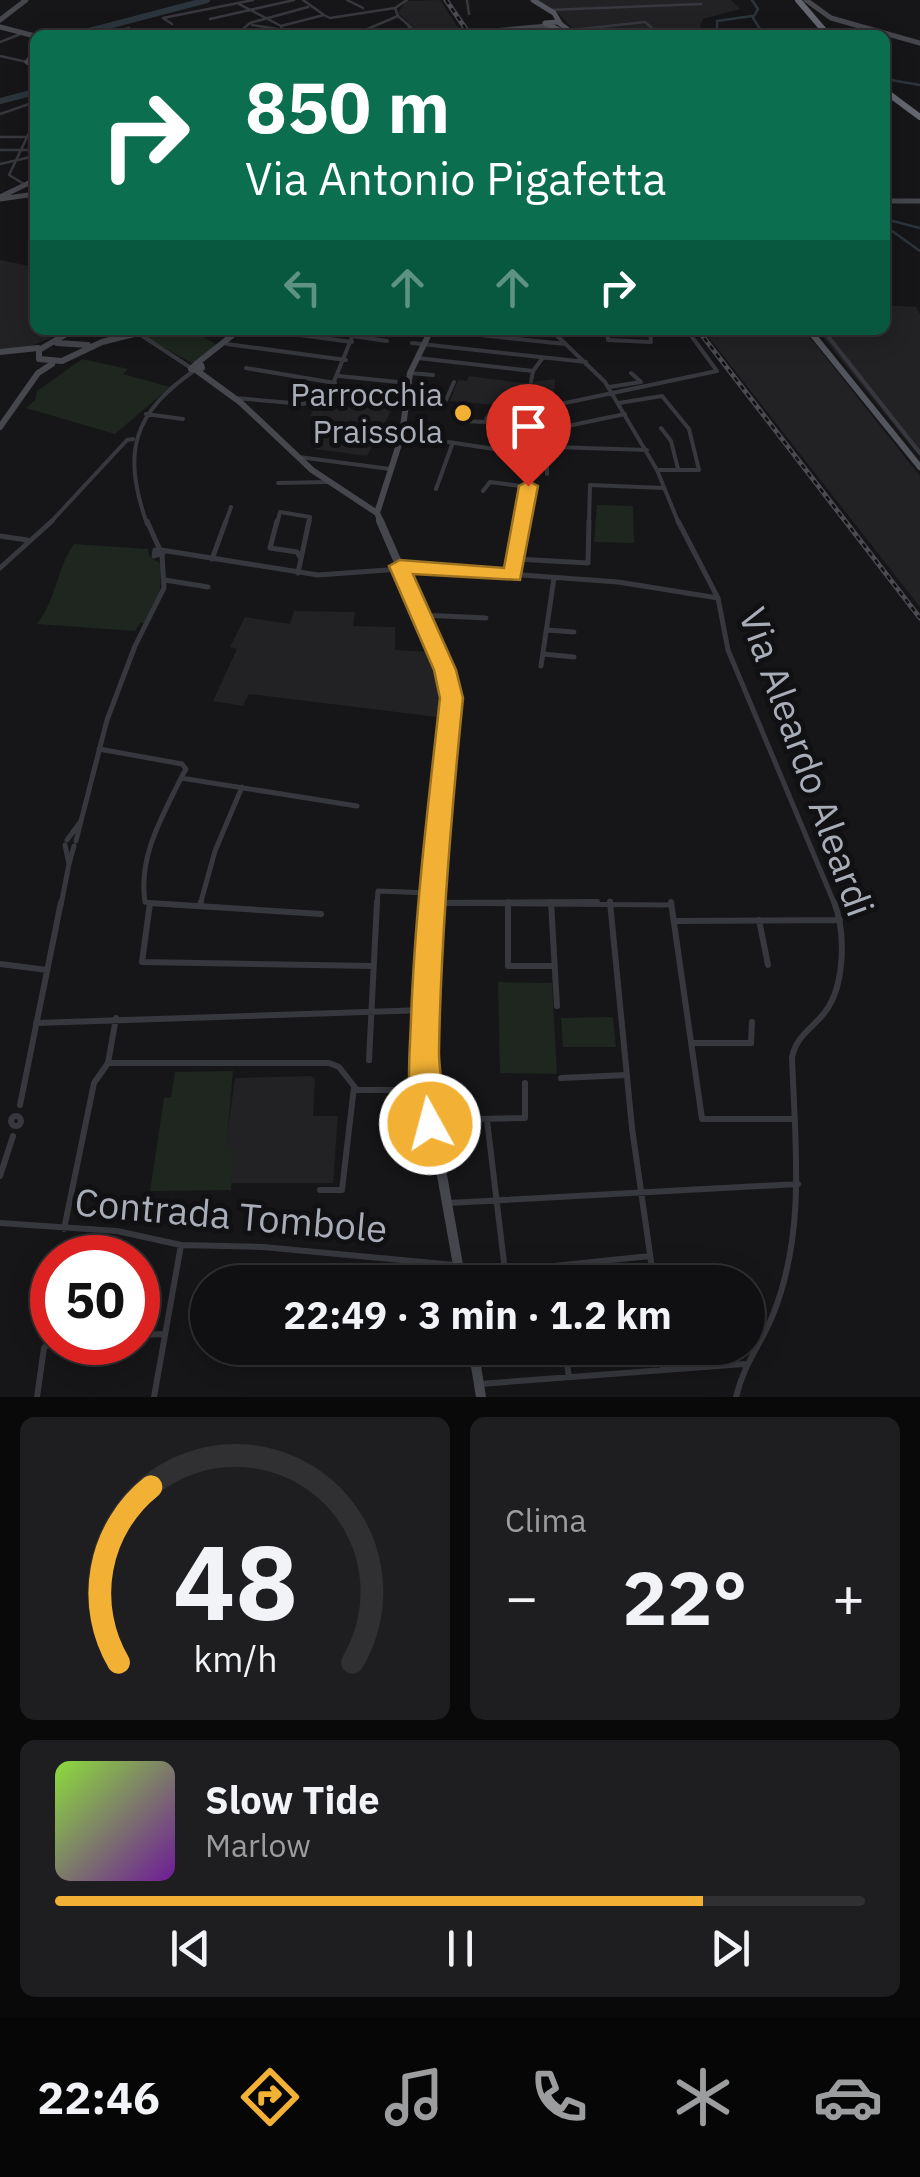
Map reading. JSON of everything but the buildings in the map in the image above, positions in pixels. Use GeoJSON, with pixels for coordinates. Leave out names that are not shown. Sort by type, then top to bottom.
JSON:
{"type":"FeatureCollection","features":[{"type":"Feature","properties":{"kind":"highway"},"geometry":{"type":"LineString","coordinates":[[794,0],[818,30]]}},
{"type":"Feature","properties":{"kind":"highway"},"geometry":{"type":"LineString","coordinates":[[890,98],[920,120]]}},
{"type":"Feature","properties":{"kind":"main road"},"geometry":{"type":"LineString","coordinates":[[26,0],[0,24],[30,35]]}},
{"type":"Feature","properties":{"kind":"main road"},"geometry":{"type":"LineString","coordinates":[[531,0],[551,11],[568,30]]}},
{"type":"Feature","properties":{"kind":"main road"},"geometry":{"type":"LineString","coordinates":[[531,0],[548,11],[547,23]]}},
{"type":"Feature","properties":{"kind":"main road"},"geometry":{"type":"LineString","coordinates":[[806,0],[831,18],[872,30]]}},
{"type":"Feature","properties":{"kind":"main road"},"geometry":{"type":"LineString","coordinates":[[492,30],[559,21]]}},
{"type":"Feature","properties":{"kind":"main road"},"geometry":{"type":"LineString","coordinates":[[547,23],[565,30]]}},
{"type":"Feature","properties":{"kind":"main road"},"geometry":{"type":"LineString","coordinates":[[890,35],[920,44]]}},
{"type":"Feature","properties":{"kind":"main road"},"geometry":{"type":"LineString","coordinates":[[30,58],[30,64]]}},
{"type":"Feature","properties":{"kind":"main road"},"geometry":{"type":"LineString","coordinates":[[4,196],[30,182]]}},
{"type":"Feature","properties":{"kind":"main road"},"geometry":{"type":"LineString","coordinates":[[4,196],[30,194]]}},
{"type":"Feature","properties":{"kind":"main road"},"geometry":{"type":"LineString","coordinates":[[890,202],[920,200]]}},
{"type":"Feature","properties":{"kind":"main road"},"geometry":{"type":"LineString","coordinates":[[0,352],[42,347],[66,335]]}},
{"type":"Feature","properties":{"kind":"main road"},"geometry":{"type":"LineString","coordinates":[[70,357],[74,351],[69,345],[71,335]]}},
{"type":"Feature","properties":{"kind":"main road"},"geometry":{"type":"LineString","coordinates":[[53,343],[102,342],[130,335]]}},
{"type":"Feature","properties":{"kind":"main road"},"geometry":{"type":"LineString","coordinates":[[235,335],[197,368],[235,398],[296,458],[361,504],[377,510]]}},
{"type":"Feature","properties":{"kind":"main road"},"geometry":{"type":"LineString","coordinates":[[429,335],[410,372],[402,434],[377,510],[448,680],[452,716],[429,898],[424,1090],[458,1265]]}},
{"type":"Feature","properties":{"kind":"main road"},"geometry":{"type":"LineString","coordinates":[[814,335],[861,388],[920,467]]}},
{"type":"Feature","properties":{"kind":"main road"},"geometry":{"type":"LineString","coordinates":[[0,427],[38,373],[102,342]]}},
{"type":"Feature","properties":{"kind":"main road"},"geometry":{"type":"LineString","coordinates":[[38,373],[37,353],[42,347]]}},
{"type":"Feature","properties":{"kind":"main road"},"geometry":{"type":"LineString","coordinates":[[0,352],[56,362]]}},
{"type":"Feature","properties":{"kind":"main road"},"geometry":{"type":"LineString","coordinates":[[476,1365],[480,1391]]}},
{"type":"Feature","properties":{"kind":"street"},"geometry":{"type":"LineString","coordinates":[[172,24],[163,18],[254,0]]}},
{"type":"Feature","properties":{"kind":"street"},"geometry":{"type":"LineString","coordinates":[[210,20],[294,0]]}},
{"type":"Feature","properties":{"kind":"street"},"geometry":{"type":"LineString","coordinates":[[303,0],[308,7],[330,18],[365,9],[395,8],[407,0]]}},
{"type":"Feature","properties":{"kind":"street"},"geometry":{"type":"LineString","coordinates":[[347,0],[365,9]]}},
{"type":"Feature","properties":{"kind":"street"},"geometry":{"type":"LineString","coordinates":[[467,0],[469,14]]}},
{"type":"Feature","properties":{"kind":"street"},"geometry":{"type":"LineString","coordinates":[[239,4],[283,30]]}},
{"type":"Feature","properties":{"kind":"street"},"geometry":{"type":"LineString","coordinates":[[551,11],[701,4]]}},
{"type":"Feature","properties":{"kind":"street"},"geometry":{"type":"LineString","coordinates":[[242,30],[266,18],[308,7]]}},
{"type":"Feature","properties":{"kind":"street"},"geometry":{"type":"LineString","coordinates":[[395,8],[398,16],[415,30]]}},
{"type":"Feature","properties":{"kind":"street"},"geometry":{"type":"LineString","coordinates":[[249,24],[283,30],[324,14]]}},
{"type":"Feature","properties":{"kind":"street"},"geometry":{"type":"LineString","coordinates":[[364,30],[398,16]]}},
{"type":"Feature","properties":{"kind":"street"},"geometry":{"type":"LineString","coordinates":[[260,26],[274,22]]}},
{"type":"Feature","properties":{"kind":"street"},"geometry":{"type":"LineString","coordinates":[[576,30],[645,22],[654,30]]}},
{"type":"Feature","properties":{"kind":"street"},"geometry":{"type":"LineString","coordinates":[[364,30],[410,30],[408,24]]}},
{"type":"Feature","properties":{"kind":"street"},"geometry":{"type":"LineString","coordinates":[[523,30],[524,26]]}},
{"type":"Feature","properties":{"kind":"street"},"geometry":{"type":"LineString","coordinates":[[121,30],[129,28]]}},
{"type":"Feature","properties":{"kind":"street"},"geometry":{"type":"LineString","coordinates":[[0,42],[23,33]]}},
{"type":"Feature","properties":{"kind":"street"},"geometry":{"type":"LineString","coordinates":[[0,56],[27,62]]}},
{"type":"Feature","properties":{"kind":"street"},"geometry":{"type":"LineString","coordinates":[[0,114],[30,104]]}},
{"type":"Feature","properties":{"kind":"street"},"geometry":{"type":"LineString","coordinates":[[10,177],[27,135]]}},
{"type":"Feature","properties":{"kind":"street"},"geometry":{"type":"LineString","coordinates":[[0,137],[30,136]]}},
{"type":"Feature","properties":{"kind":"street"},"geometry":{"type":"LineString","coordinates":[[0,150],[30,152]]}},
{"type":"Feature","properties":{"kind":"street"},"geometry":{"type":"LineString","coordinates":[[0,164],[30,155]]}},
{"type":"Feature","properties":{"kind":"street"},"geometry":{"type":"LineString","coordinates":[[0,179],[10,177],[23,184]]}},
{"type":"Feature","properties":{"kind":"street"},"geometry":{"type":"LineString","coordinates":[[0,1176],[20,1105],[70,843],[81,821],[99,749],[136,646],[165,580],[164,563],[134,469],[133,439],[146,414],[197,368],[141,335]]}},
{"type":"Feature","properties":{"kind":"street"},"geometry":{"type":"LineString","coordinates":[[480,335],[566,344]]}},
{"type":"Feature","properties":{"kind":"street","name":"Via Aleardo Aleardi"},"geometry":{"type":"LineString","coordinates":[[556,335],[610,391],[657,470],[718,598],[728,650],[792,805],[821,863],[840,920],[841,959],[833,998],[796,1042],[792,1057],[798,1218],[774,1314],[765,1329]]}},
{"type":"Feature","properties":{"kind":"street"},"geometry":{"type":"LineString","coordinates":[[608,335],[608,340],[651,342],[650,335]]}},
{"type":"Feature","properties":{"kind":"street"},"geometry":{"type":"LineString","coordinates":[[486,422],[493,408],[527,411],[717,369],[691,335]]}},
{"type":"Feature","properties":{"kind":"street"},"geometry":{"type":"LineString","coordinates":[[826,335],[861,388],[920,454]]}},
{"type":"Feature","properties":{"kind":"street"},"geometry":{"type":"LineString","coordinates":[[303,404],[322,398],[335,383],[353,336],[387,341]]}},
{"type":"Feature","properties":{"kind":"street"},"geometry":{"type":"LineString","coordinates":[[227,344],[346,360]]}},
{"type":"Feature","properties":{"kind":"street"},"geometry":{"type":"LineString","coordinates":[[412,344],[586,362]]}},
{"type":"Feature","properties":{"kind":"street"},"geometry":{"type":"LineString","coordinates":[[417,358],[533,371]]}},
{"type":"Feature","properties":{"kind":"street"},"geometry":{"type":"LineString","coordinates":[[531,382],[542,359]]}},
{"type":"Feature","properties":{"kind":"street"},"geometry":{"type":"LineString","coordinates":[[246,368],[335,383]]}},
{"type":"Feature","properties":{"kind":"street"},"geometry":{"type":"LineString","coordinates":[[410,372],[432,375]]}},
{"type":"Feature","properties":{"kind":"street"},"geometry":{"type":"LineString","coordinates":[[631,373],[643,385]]}},
{"type":"Feature","properties":{"kind":"street"},"geometry":{"type":"LineString","coordinates":[[339,376],[408,383]]}},
{"type":"Feature","properties":{"kind":"street"},"geometry":{"type":"LineString","coordinates":[[407,396],[446,400],[454,382]]}},
{"type":"Feature","properties":{"kind":"street"},"geometry":{"type":"LineString","coordinates":[[619,403],[664,397],[689,430],[699,470],[657,470]]}},
{"type":"Feature","properties":{"kind":"street"},"geometry":{"type":"LineString","coordinates":[[235,398],[316,406]]}},
{"type":"Feature","properties":{"kind":"street"},"geometry":{"type":"LineString","coordinates":[[322,398],[330,400]]}},
{"type":"Feature","properties":{"kind":"street"},"geometry":{"type":"LineString","coordinates":[[527,411],[537,430],[553,447],[646,450]]}},
{"type":"Feature","properties":{"kind":"street"},"geometry":{"type":"LineString","coordinates":[[146,414],[183,419]]}},
{"type":"Feature","properties":{"kind":"street"},"geometry":{"type":"LineString","coordinates":[[463,421],[537,430],[625,414]]}},
{"type":"Feature","properties":{"kind":"street"},"geometry":{"type":"LineString","coordinates":[[661,428],[671,441],[678,469]]}},
{"type":"Feature","properties":{"kind":"street"},"geometry":{"type":"LineString","coordinates":[[513,576],[537,430]]}},
{"type":"Feature","properties":{"kind":"street"},"geometry":{"type":"LineString","coordinates":[[402,434],[452,445],[547,456],[546,474]]}},
{"type":"Feature","properties":{"kind":"street"},"geometry":{"type":"LineString","coordinates":[[0,568],[67,506],[127,440],[133,439]]}},
{"type":"Feature","properties":{"kind":"street"},"geometry":{"type":"LineString","coordinates":[[436,489],[452,445]]}},
{"type":"Feature","properties":{"kind":"street"},"geometry":{"type":"LineString","coordinates":[[296,458],[390,469]]}},
{"type":"Feature","properties":{"kind":"street"},"geometry":{"type":"LineString","coordinates":[[278,482],[329,482]]}},
{"type":"Feature","properties":{"kind":"street"},"geometry":{"type":"LineString","coordinates":[[483,491],[490,482],[528,486]]}},
{"type":"Feature","properties":{"kind":"street"},"geometry":{"type":"LineString","coordinates":[[516,559],[588,563],[590,485],[664,488]]}},
{"type":"Feature","properties":{"kind":"street"},"geometry":{"type":"LineString","coordinates":[[212,559],[230,507]]}},
{"type":"Feature","properties":{"kind":"street"},"geometry":{"type":"LineString","coordinates":[[298,573],[310,517],[280,512],[270,548],[301,554]]}},
{"type":"Feature","properties":{"kind":"street"},"geometry":{"type":"LineString","coordinates":[[0,536],[29,540]]}},
{"type":"Feature","properties":{"kind":"street"},"geometry":{"type":"LineString","coordinates":[[159,553],[171,551],[298,573],[400,568],[618,582],[718,598]]}},
{"type":"Feature","properties":{"kind":"street"},"geometry":{"type":"LineString","coordinates":[[541,666],[554,578]]}},
{"type":"Feature","properties":{"kind":"street"},"geometry":{"type":"LineString","coordinates":[[165,580],[208,587]]}},
{"type":"Feature","properties":{"kind":"street"},"geometry":{"type":"LineString","coordinates":[[420,615],[486,618]]}},
{"type":"Feature","properties":{"kind":"street"},"geometry":{"type":"LineString","coordinates":[[547,630],[574,632]]}},
{"type":"Feature","properties":{"kind":"street"},"geometry":{"type":"LineString","coordinates":[[544,654],[574,657]]}},
{"type":"Feature","properties":{"kind":"street"},"geometry":{"type":"LineString","coordinates":[[99,749],[182,764],[186,769],[152,840],[142,898],[150,903],[321,914]]}},
{"type":"Feature","properties":{"kind":"street"},"geometry":{"type":"LineString","coordinates":[[181,778],[356,806]]}},
{"type":"Feature","properties":{"kind":"street"},"geometry":{"type":"LineString","coordinates":[[200,906],[215,850],[242,787]]}},
{"type":"Feature","properties":{"kind":"street"},"geometry":{"type":"LineString","coordinates":[[370,1060],[368,1011],[379,890],[429,898],[508,902],[670,902],[676,921],[702,1119],[793,1119]]}},
{"type":"Feature","properties":{"kind":"street"},"geometry":{"type":"LineString","coordinates":[[610,901],[651,1265]]}},
{"type":"Feature","properties":{"kind":"street"},"geometry":{"type":"LineString","coordinates":[[508,902],[508,966],[553,966]]}},
{"type":"Feature","properties":{"kind":"street"},"geometry":{"type":"LineString","coordinates":[[551,902],[557,1006]]}},
{"type":"Feature","properties":{"kind":"street"},"geometry":{"type":"LineString","coordinates":[[150,903],[142,962],[372,966]]}},
{"type":"Feature","properties":{"kind":"street"},"geometry":{"type":"LineString","coordinates":[[759,920],[768,965]]}},
{"type":"Feature","properties":{"kind":"street"},"geometry":{"type":"LineString","coordinates":[[676,921],[840,920]]}},
{"type":"Feature","properties":{"kind":"street"},"geometry":{"type":"LineString","coordinates":[[0,964],[46,970]]}},
{"type":"Feature","properties":{"kind":"street"},"geometry":{"type":"LineString","coordinates":[[36,1023],[425,1010]]}},
{"type":"Feature","properties":{"kind":"street"},"geometry":{"type":"LineString","coordinates":[[64,1229],[94,1084],[108,1062],[116,1018]]}},
{"type":"Feature","properties":{"kind":"street"},"geometry":{"type":"LineString","coordinates":[[691,1043],[751,1043],[752,1022]]}},
{"type":"Feature","properties":{"kind":"street"},"geometry":{"type":"LineString","coordinates":[[108,1062],[329,1063],[339,1067],[354,1088],[342,1190],[320,1190]]}},
{"type":"Feature","properties":{"kind":"street"},"geometry":{"type":"LineString","coordinates":[[560,1078],[628,1075]]}},
{"type":"Feature","properties":{"kind":"street"},"geometry":{"type":"LineString","coordinates":[[429,1120],[526,1118],[525,1084]]}},
{"type":"Feature","properties":{"kind":"street"},"geometry":{"type":"LineString","coordinates":[[354,1088],[424,1090]]}},
{"type":"Feature","properties":{"kind":"street"},"geometry":{"type":"LineString","coordinates":[[487,1120],[503,1265]]}},
{"type":"Feature","properties":{"kind":"street"},"geometry":{"type":"LineString","coordinates":[[444,1203],[798,1184]]}},
{"type":"Feature","properties":{"kind":"street","name":"Contrada Tombole"},"geometry":{"type":"LineString","coordinates":[[0,1223],[117,1231],[181,1245],[263,1247],[458,1265]]}},
{"type":"Feature","properties":{"kind":"street"},"geometry":{"type":"LineString","coordinates":[[154,1397],[181,1245]]}},
{"type":"Feature","properties":{"kind":"street"},"geometry":{"type":"LineString","coordinates":[[568,1265],[650,1256]]}},
{"type":"Feature","properties":{"kind":"street"},"geometry":{"type":"LineString","coordinates":[[160,1334],[164,1334]]}},
{"type":"Feature","properties":{"kind":"street"},"geometry":{"type":"LineString","coordinates":[[37,1397],[42,1365]]}},
{"type":"Feature","properties":{"kind":"street"},"geometry":{"type":"LineString","coordinates":[[567,1365],[569,1376]]}},
{"type":"Feature","properties":{"kind":"street"},"geometry":{"type":"LineString","coordinates":[[480,1391],[569,1376],[724,1365]]}},
{"type":"Feature","properties":{"kind":"street","name":"Via Aleardo Aleardi"},"geometry":{"type":"LineString","coordinates":[[736,1397],[744,1365]]}},
{"type":"Feature","properties":{"kind":"shaded area"},"geometry":{"type":"Polygon","coordinates":[[[440,0],[460,30],[417,30],[398,13],[406,1],[440,0]]]}},
{"type":"Feature","properties":{"kind":"shaded area"},"geometry":{"type":"Polygon","coordinates":[[[535,0],[731,0],[740,9],[703,19],[700,26],[703,30],[573,30],[559,14],[535,0]]]}},
{"type":"Feature","properties":{"kind":"shaded area"},"geometry":{"type":"Polygon","coordinates":[[[0,260],[30,266],[30,335],[57,335],[27,348],[0,349],[0,260]]]}},
{"type":"Feature","properties":{"kind":"shaded area"},"geometry":{"type":"Polygon","coordinates":[[[890,305],[916,307],[920,314],[920,457],[821,335],[890,335],[890,305]]]}},
{"type":"Feature","properties":{"kind":"shaded area"},"geometry":{"type":"Polygon","coordinates":[[[141,335],[200,335],[219,346],[192,363],[141,335]]]}},
{"type":"Feature","properties":{"kind":"shaded area"},"geometry":{"type":"Polygon","coordinates":[[[707,335],[808,335],[920,476],[920,607],[707,335]]]}},
{"type":"Feature","properties":{"kind":"shaded area"},"geometry":{"type":"Polygon","coordinates":[[[82,359],[128,369],[123,374],[170,387],[115,434],[26,408],[35,400],[37,391],[82,359]]]}},
{"type":"Feature","properties":{"kind":"shaded area"},"geometry":{"type":"Polygon","coordinates":[[[469,376],[522,383],[555,379],[554,403],[529,408],[450,401],[458,380],[467,381],[469,376]]]}},
{"type":"Feature","properties":{"kind":"shaded area"},"geometry":{"type":"Polygon","coordinates":[[[331,399],[392,409],[367,456],[315,449],[327,418],[310,416],[316,405],[331,399]]]}},
{"type":"Feature","properties":{"kind":"shaded area"},"geometry":{"type":"Polygon","coordinates":[[[597,505],[633,506],[634,543],[594,542],[597,505]]]}},
{"type":"Feature","properties":{"kind":"shaded area"},"geometry":{"type":"Polygon","coordinates":[[[74,544],[148,549],[149,556],[161,564],[160,593],[145,623],[140,623],[135,631],[37,624],[74,544]]]}},
{"type":"Feature","properties":{"kind":"shaded area"},"geometry":{"type":"Polygon","coordinates":[[[294,611],[355,612],[353,626],[395,627],[395,650],[431,652],[441,677],[445,718],[249,694],[243,706],[213,701],[237,649],[230,647],[245,617],[290,624],[294,611]]]}},
{"type":"Feature","properties":{"kind":"shaded area"},"geometry":{"type":"Polygon","coordinates":[[[498,982],[552,983],[557,1074],[500,1073],[498,982]]]}},
{"type":"Feature","properties":{"kind":"shaded area"},"geometry":{"type":"Polygon","coordinates":[[[613,1017],[616,1047],[563,1047],[561,1018],[613,1017]]]}},
{"type":"Feature","properties":{"kind":"shaded area"},"geometry":{"type":"Polygon","coordinates":[[[233,1071],[226,1150],[234,1150],[231,1190],[150,1191],[164,1098],[171,1097],[175,1072],[233,1071]]]}},
{"type":"Feature","properties":{"kind":"shaded area"},"geometry":{"type":"Polygon","coordinates":[[[311,1076],[315,1080],[313,1116],[338,1116],[333,1183],[230,1183],[225,1150],[235,1078],[311,1076]]]}},
{"type":"Feature","properties":{"kind":"waterway"},"geometry":{"type":"LineString","coordinates":[[93,30],[207,0]]}},
{"type":"Feature","properties":{"kind":"waterway"},"geometry":{"type":"LineString","coordinates":[[752,0],[758,9],[754,16]]}},
{"type":"Feature","properties":{"kind":"waterway"},"geometry":{"type":"LineString","coordinates":[[717,30],[717,21],[752,16]]}},
{"type":"Feature","properties":{"kind":"waterway"},"geometry":{"type":"LineString","coordinates":[[753,18],[761,30]]}},
{"type":"Feature","properties":{"kind":"waterway"},"geometry":{"type":"LineString","coordinates":[[890,80],[920,85]]}},
{"type":"Feature","properties":{"kind":"waterway"},"geometry":{"type":"LineString","coordinates":[[0,101],[30,93]]}},
{"type":"Feature","properties":{"kind":"waterway"},"geometry":{"type":"LineString","coordinates":[[890,220],[920,228]]}},
{"type":"Feature","properties":{"kind":"waterway"},"geometry":{"type":"LineString","coordinates":[[890,230],[920,251]]}},
{"type":"Feature","properties":{"kind":"railway"},"geometry":{"type":"LineString","coordinates":[[446,0],[467,30]]}},
{"type":"Feature","properties":{"kind":"railway"},"geometry":{"type":"LineString","coordinates":[[702,335],[920,618]]}},
{"type":"Feature","properties":{"kind":"place","name":"Parrocchia Praissola"},"geometry":{"type":"Point","coordinates":[463,413]}},
{"type":"Feature","properties":{"kind":"route"},"geometry":{"type":"LineString","coordinates":[[430,1124],[424,1090],[429,903],[452,698],[445,670],[400,566],[513,576],[528,486]]}}]}
